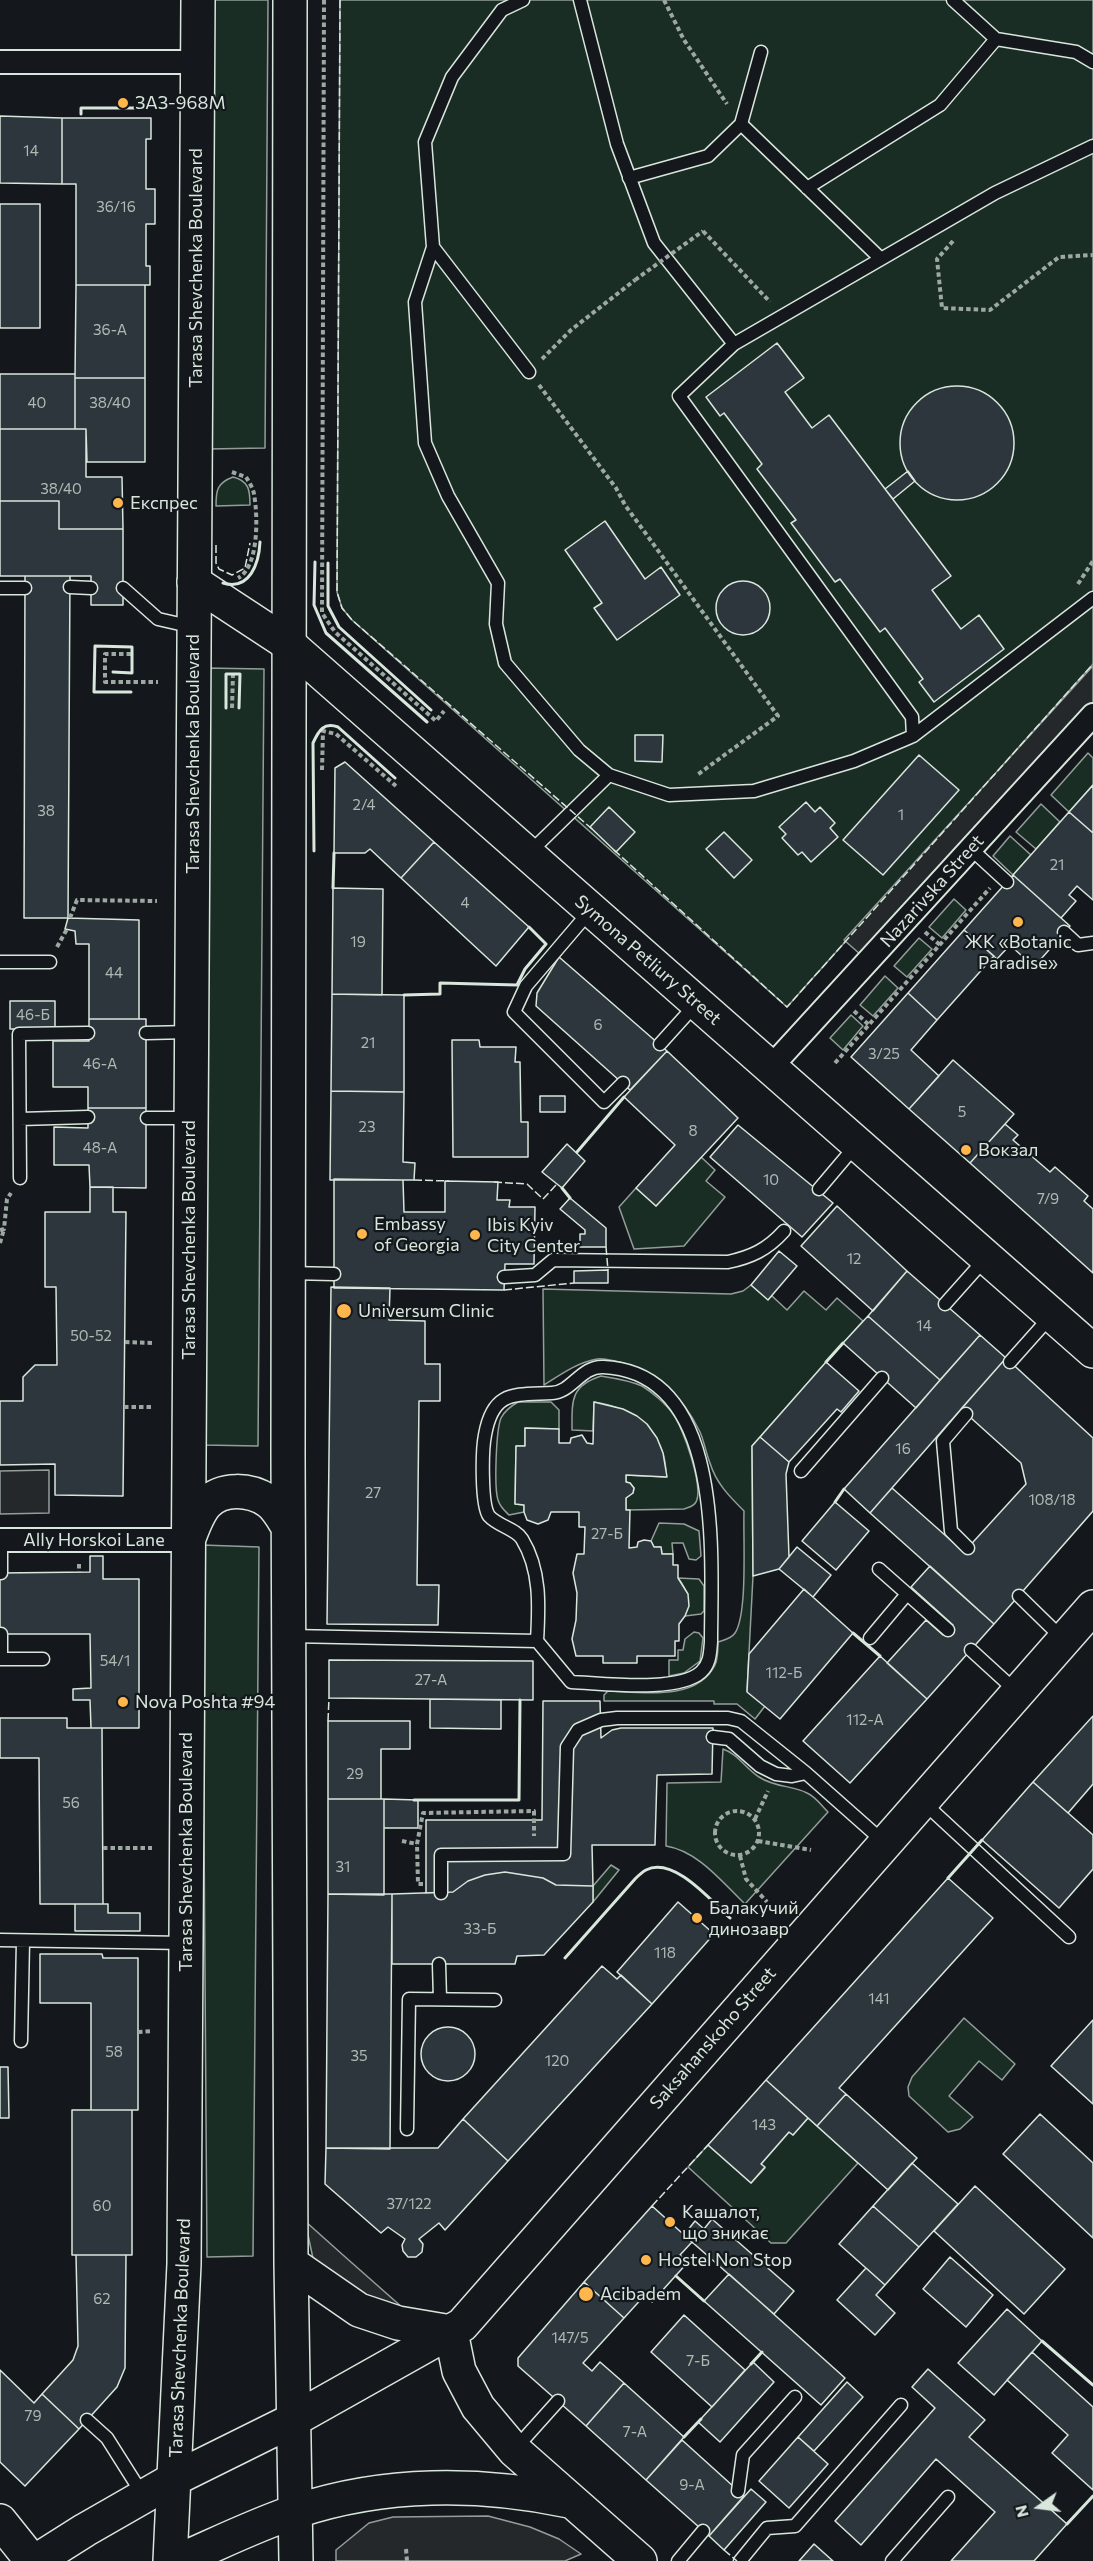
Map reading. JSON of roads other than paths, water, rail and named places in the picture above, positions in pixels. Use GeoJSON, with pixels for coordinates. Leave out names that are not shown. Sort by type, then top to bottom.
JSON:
{"type":"FeatureCollection","features":[{"type":"Feature","properties":{"kind":"main road","name":"Tarasa Shevchenka Boulevard"},"geometry":{"type":"LineString","coordinates":[[170,2561],[184,2264],[198,0]]}},
{"type":"Feature","properties":{"kind":"main road"},"geometry":{"type":"LineString","coordinates":[[290,0],[288,1527],[291,2263],[296,2561]]}},
{"type":"Feature","properties":{"kind":"main road","name":"Symona Petliury Street"},"geometry":{"type":"LineString","coordinates":[[194,582],[290,645],[1093,1350]]}},
{"type":"Feature","properties":{"kind":"main road"},"geometry":{"type":"LineString","coordinates":[[188,1540],[206,1504],[219,1494],[230,1491],[254,1494],[270,1502],[288,1527]]}},
{"type":"Feature","properties":{"kind":"main road","name":"Saksahanskoho Street"},"geometry":{"type":"LineString","coordinates":[[34,2561],[143,2496],[293,2420],[462,2325],[1093,1607]]}},
{"type":"Feature","properties":{"kind":"main road"},"geometry":{"type":"LineString","coordinates":[[291,2263],[359,2310],[398,2323],[451,2332],[459,2371],[478,2408],[514,2450],[568,2501],[639,2561]]}},
{"type":"Feature","properties":{"kind":"main road"},"geometry":{"type":"LineString","coordinates":[[178,2561],[296,2511],[353,2496],[406,2489],[492,2490],[539,2494],[568,2501]]}},
{"type":"Feature","properties":{"kind":"main road"},"geometry":{"type":"LineString","coordinates":[[0,2521],[34,2561]]}},
{"type":"Feature","properties":{"kind":"street"},"geometry":{"type":"LineString","coordinates":[[0,62],[197,62]]}},
{"type":"Feature","properties":{"kind":"street","name":"Nazarivska Street"},"geometry":{"type":"LineString","coordinates":[[771,1067],[1093,715]]}},
{"type":"Feature","properties":{"kind":"street","name":"Ally Horskoi Lane"},"geometry":{"type":"LineString","coordinates":[[1,1540],[188,1540]]}},
{"type":"Feature","properties":{"kind":"lane"},"geometry":{"type":"LineString","coordinates":[[523,0],[502,10],[452,77],[425,142],[433,247],[415,302],[425,443],[448,496],[498,584],[496,624],[506,663],[579,750],[609,775],[669,795],[754,791],[854,761],[913,736],[1093,598]]}},
{"type":"Feature","properties":{"kind":"lane"},"geometry":{"type":"LineString","coordinates":[[580,0],[616,144],[654,243],[734,344]]}},
{"type":"Feature","properties":{"kind":"lane"},"geometry":{"type":"LineString","coordinates":[[953,0],[996,39],[1076,52],[1093,62]]}},
{"type":"Feature","properties":{"kind":"lane"},"geometry":{"type":"LineString","coordinates":[[807,188],[940,105],[996,39]]}},
{"type":"Feature","properties":{"kind":"lane"},"geometry":{"type":"LineString","coordinates":[[629,178],[708,156],[741,124],[761,52]]}},
{"type":"Feature","properties":{"kind":"lane"},"geometry":{"type":"LineString","coordinates":[[741,124],[881,259]]}},
{"type":"Feature","properties":{"kind":"lane"},"geometry":{"type":"LineString","coordinates":[[913,736],[912,717],[679,396],[734,344],[995,193],[1093,146]]}},
{"type":"Feature","properties":{"kind":"lane"},"geometry":{"type":"LineString","coordinates":[[433,247],[529,372]]}},
{"type":"Feature","properties":{"kind":"lane"},"geometry":{"type":"LineString","coordinates":[[70,587],[91,588]]}},
{"type":"Feature","properties":{"kind":"lane"},"geometry":{"type":"LineString","coordinates":[[0,588],[25,588]]}},
{"type":"Feature","properties":{"kind":"lane"},"geometry":{"type":"LineString","coordinates":[[123,588],[158,619],[194,627]]}},
{"type":"Feature","properties":{"kind":"lane"},"geometry":{"type":"LineString","coordinates":[[528,854],[609,775]]}},
{"type":"Feature","properties":{"kind":"lane"},"geometry":{"type":"LineString","coordinates":[[970,849],[1004,880]]}},
{"type":"Feature","properties":{"kind":"lane"},"geometry":{"type":"LineString","coordinates":[[590,910],[526,986],[514,1012],[604,1102],[622,1083]]}},
{"type":"Feature","properties":{"kind":"lane"},"geometry":{"type":"LineString","coordinates":[[1064,932],[1077,945],[1093,943]]}},
{"type":"Feature","properties":{"kind":"lane"},"geometry":{"type":"LineString","coordinates":[[0,962],[50,962]]}},
{"type":"Feature","properties":{"kind":"lane"},"geometry":{"type":"LineString","coordinates":[[660,1044],[697,1003]]}},
{"type":"Feature","properties":{"kind":"lane"},"geometry":{"type":"LineString","coordinates":[[146,1033],[191,1032]]}},
{"type":"Feature","properties":{"kind":"lane"},"geometry":{"type":"LineString","coordinates":[[21,1178],[19,1034],[88,1033]]}},
{"type":"Feature","properties":{"kind":"lane"},"geometry":{"type":"LineString","coordinates":[[20,1119],[88,1118]]}},
{"type":"Feature","properties":{"kind":"lane"},"geometry":{"type":"LineString","coordinates":[[147,1118],[190,1119]]}},
{"type":"Feature","properties":{"kind":"lane"},"geometry":{"type":"LineString","coordinates":[[819,1189],[858,1143]]}},
{"type":"Feature","properties":{"kind":"lane"},"geometry":{"type":"LineString","coordinates":[[504,1277],[535,1275],[553,1260],[728,1262],[750,1257],[771,1245],[784,1231]]}},
{"type":"Feature","properties":{"kind":"lane"},"geometry":{"type":"LineString","coordinates":[[945,1304],[987,1256]]}},
{"type":"Feature","properties":{"kind":"lane"},"geometry":{"type":"LineString","coordinates":[[288,1273],[334,1274]]}},
{"type":"Feature","properties":{"kind":"lane"},"geometry":{"type":"LineString","coordinates":[[1010,1362],[1052,1314]]}},
{"type":"Feature","properties":{"kind":"lane"},"geometry":{"type":"LineString","coordinates":[[289,1636],[537,1641],[571,1682],[671,1685],[701,1672],[709,1660],[711,1631],[708,1498],[693,1434],[679,1411],[645,1378],[621,1370],[601,1367],[584,1371],[569,1386],[556,1393],[515,1394],[500,1401],[491,1416],[485,1436],[484,1502],[488,1515],[501,1526],[521,1536],[534,1564],[539,1597],[537,1641]]}},
{"type":"Feature","properties":{"kind":"lane"},"geometry":{"type":"LineString","coordinates":[[801,1471],[882,1378]]}},
{"type":"Feature","properties":{"kind":"lane"},"geometry":{"type":"LineString","coordinates":[[966,1414],[944,1441],[951,1531],[968,1548]]}},
{"type":"Feature","properties":{"kind":"lane"},"geometry":{"type":"LineString","coordinates":[[1,1540],[1,1573]]}},
{"type":"Feature","properties":{"kind":"lane"},"geometry":{"type":"LineString","coordinates":[[879,1569],[948,1630]]}},
{"type":"Feature","properties":{"kind":"lane"},"geometry":{"type":"LineString","coordinates":[[870,1638],[907,1594]]}},
{"type":"Feature","properties":{"kind":"lane"},"geometry":{"type":"LineString","coordinates":[[1019,1596],[1064,1640]]}},
{"type":"Feature","properties":{"kind":"lane"},"geometry":{"type":"LineString","coordinates":[[1,1634],[1,1659],[43,1659]]}},
{"type":"Feature","properties":{"kind":"lane"},"geometry":{"type":"LineString","coordinates":[[971,1650],[1018,1692]]}},
{"type":"Feature","properties":{"kind":"lane"},"geometry":{"type":"LineString","coordinates":[[441,1893],[441,1855],[564,1854],[567,1748],[578,1730],[601,1720],[735,1719],[741,1721],[806,1773],[885,1844]]}},
{"type":"Feature","properties":{"kind":"lane"},"geometry":{"type":"LineString","coordinates":[[713,1737],[729,1739],[739,1745],[760,1766],[776,1774],[792,1776],[806,1773]]}},
{"type":"Feature","properties":{"kind":"lane"},"geometry":{"type":"LineString","coordinates":[[922,1801],[1069,1937]]}},
{"type":"Feature","properties":{"kind":"lane"},"geometry":{"type":"LineString","coordinates":[[0,1940],[186,1942]]}},
{"type":"Feature","properties":{"kind":"lane"},"geometry":{"type":"LineString","coordinates":[[21,2041],[22,1941]]}},
{"type":"Feature","properties":{"kind":"lane"},"geometry":{"type":"LineString","coordinates":[[440,1964],[440,1999]]}},
{"type":"Feature","properties":{"kind":"lane"},"geometry":{"type":"LineString","coordinates":[[408,2130],[409,1999],[495,2000]]}},
{"type":"Feature","properties":{"kind":"lane"},"geometry":{"type":"LineString","coordinates":[[738,2491],[743,2455],[795,2397]]}},
{"type":"Feature","properties":{"kind":"lane"},"geometry":{"type":"LineString","coordinates":[[514,2450],[558,2401]]}},
{"type":"Feature","properties":{"kind":"lane"},"geometry":{"type":"LineString","coordinates":[[740,2561],[767,2528],[795,2526],[901,2405]]}},
{"type":"Feature","properties":{"kind":"lane"},"geometry":{"type":"LineString","coordinates":[[87,2420],[107,2438],[143,2496]]}},
{"type":"Feature","properties":{"kind":"lane"},"geometry":{"type":"LineString","coordinates":[[892,2561],[948,2497]]}},
{"type":"Feature","properties":{"kind":"lane"},"geometry":{"type":"LineString","coordinates":[[678,2561],[704,2531]]}},
{"type":"Feature","properties":{"kind":"place","name":"ЗАЗ-968М"},"geometry":{"type":"Point","coordinates":[123,103]}},
{"type":"Feature","properties":{"kind":"place","name":"Експрес"},"geometry":{"type":"Point","coordinates":[118,503]}},
{"type":"Feature","properties":{"kind":"place","name":"ЖК «Botanic Paradise»"},"geometry":{"type":"Point","coordinates":[1018,922]}},
{"type":"Feature","properties":{"kind":"place","name":"Вокзал"},"geometry":{"type":"Point","coordinates":[966,1150]}},
{"type":"Feature","properties":{"kind":"place","name":"Embassy of Georgia"},"geometry":{"type":"Point","coordinates":[362,1234]}},
{"type":"Feature","properties":{"kind":"place","name":"Ibis Kyiv City Center"},"geometry":{"type":"Point","coordinates":[475,1235]}},
{"type":"Feature","properties":{"kind":"place","name":"Universum Clinic"},"geometry":{"type":"Point","coordinates":[344,1311]}},
{"type":"Feature","properties":{"kind":"place","name":"Nova Poshta #94"},"geometry":{"type":"Point","coordinates":[123,1702]}},
{"type":"Feature","properties":{"kind":"place","name":"Балакучий динозавр"},"geometry":{"type":"Point","coordinates":[697,1918]}},
{"type":"Feature","properties":{"kind":"place","name":"Кашалот, що зникає"},"geometry":{"type":"Point","coordinates":[670,2222]}},
{"type":"Feature","properties":{"kind":"place","name":"Hostel Non Stop"},"geometry":{"type":"Point","coordinates":[646,2260]}},
{"type":"Feature","properties":{"kind":"place","name":"Acibadem"},"geometry":{"type":"Point","coordinates":[586,2294]}}]}
